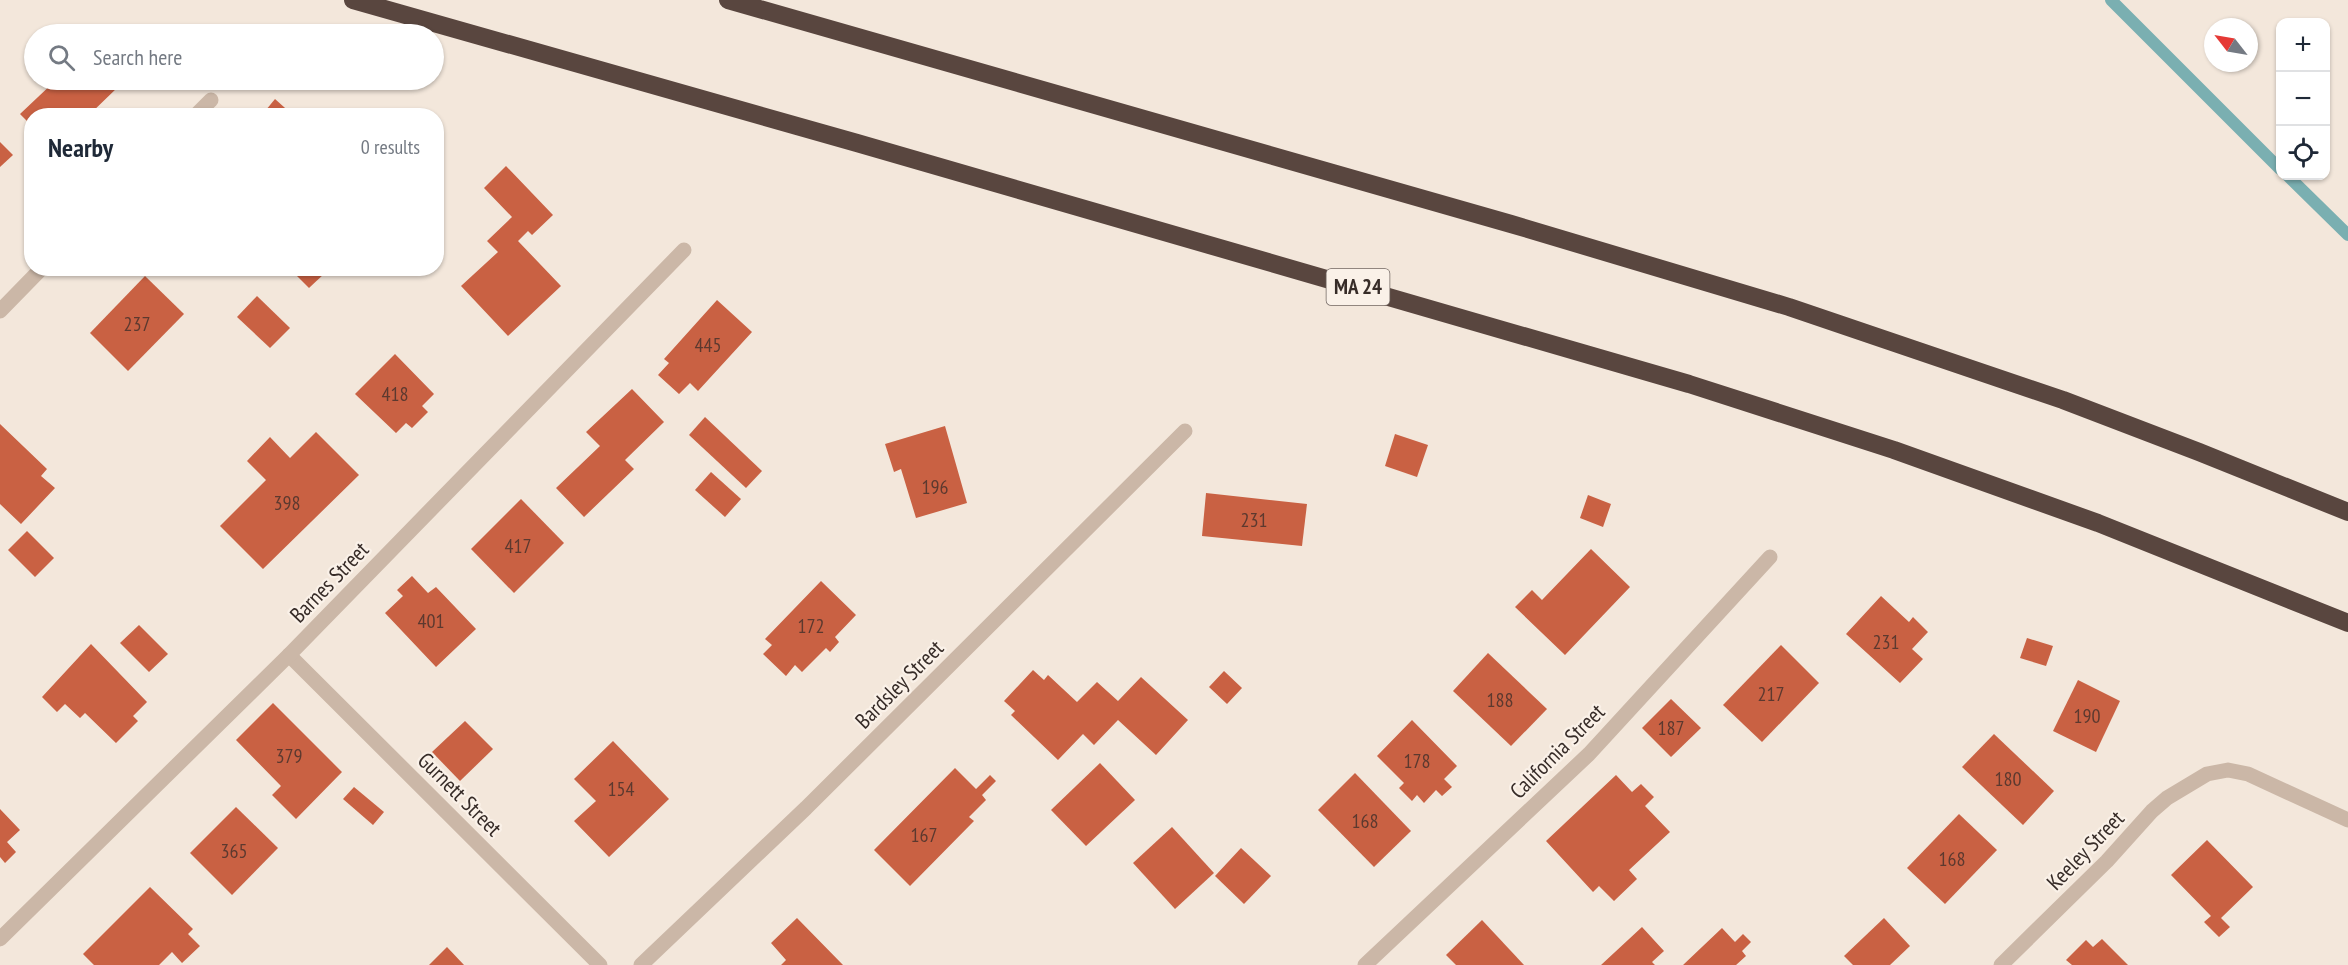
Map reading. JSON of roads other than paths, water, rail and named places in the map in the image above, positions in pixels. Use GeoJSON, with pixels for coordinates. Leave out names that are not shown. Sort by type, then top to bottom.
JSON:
{"type":"FeatureCollection","features":[{"type":"Feature","properties":{"kind":"highway","name":"MA 24"},"geometry":{"type":"LineString","coordinates":[[353,0],[437,24]]}},
{"type":"Feature","properties":{"kind":"highway"},"geometry":{"type":"LineString","coordinates":[[728,0],[1511,224],[1789,308],[2062,400],[2348,512]]}},
{"type":"Feature","properties":{"kind":"highway","name":"MA 24"},"geometry":{"type":"LineString","coordinates":[[444,26],[1689,384],[1894,450],[2098,523],[2348,623]]}},
{"type":"Feature","properties":{"kind":"street"},"geometry":{"type":"LineString","coordinates":[[203,108],[211,100]]}},
{"type":"Feature","properties":{"kind":"street","name":"Barnes Street"},"geometry":{"type":"LineString","coordinates":[[0,939],[289,655],[684,250]]}},
{"type":"Feature","properties":{"kind":"street"},"geometry":{"type":"LineString","coordinates":[[0,310],[34,276]]}},
{"type":"Feature","properties":{"kind":"street","name":"Bardsley Street"},"geometry":{"type":"LineString","coordinates":[[641,965],[806,808],[1185,431]]}},
{"type":"Feature","properties":{"kind":"street","name":"California Street"},"geometry":{"type":"LineString","coordinates":[[1365,965],[1589,754],[1770,557]]}},
{"type":"Feature","properties":{"kind":"street","name":"Gurnett Street"},"geometry":{"type":"LineString","coordinates":[[289,655],[600,965]]}},
{"type":"Feature","properties":{"kind":"street","name":"Keeley Street"},"geometry":{"type":"LineString","coordinates":[[2001,965],[2107,861],[2152,811],[2177,791],[2207,775],[2228,770],[2248,774],[2348,820]]}},
{"type":"Feature","properties":{"kind":"waterway"},"geometry":{"type":"LineString","coordinates":[[2111,0],[2276,165]]}},
{"type":"Feature","properties":{"kind":"waterway"},"geometry":{"type":"LineString","coordinates":[[2292,180],[2348,235]]}}]}
